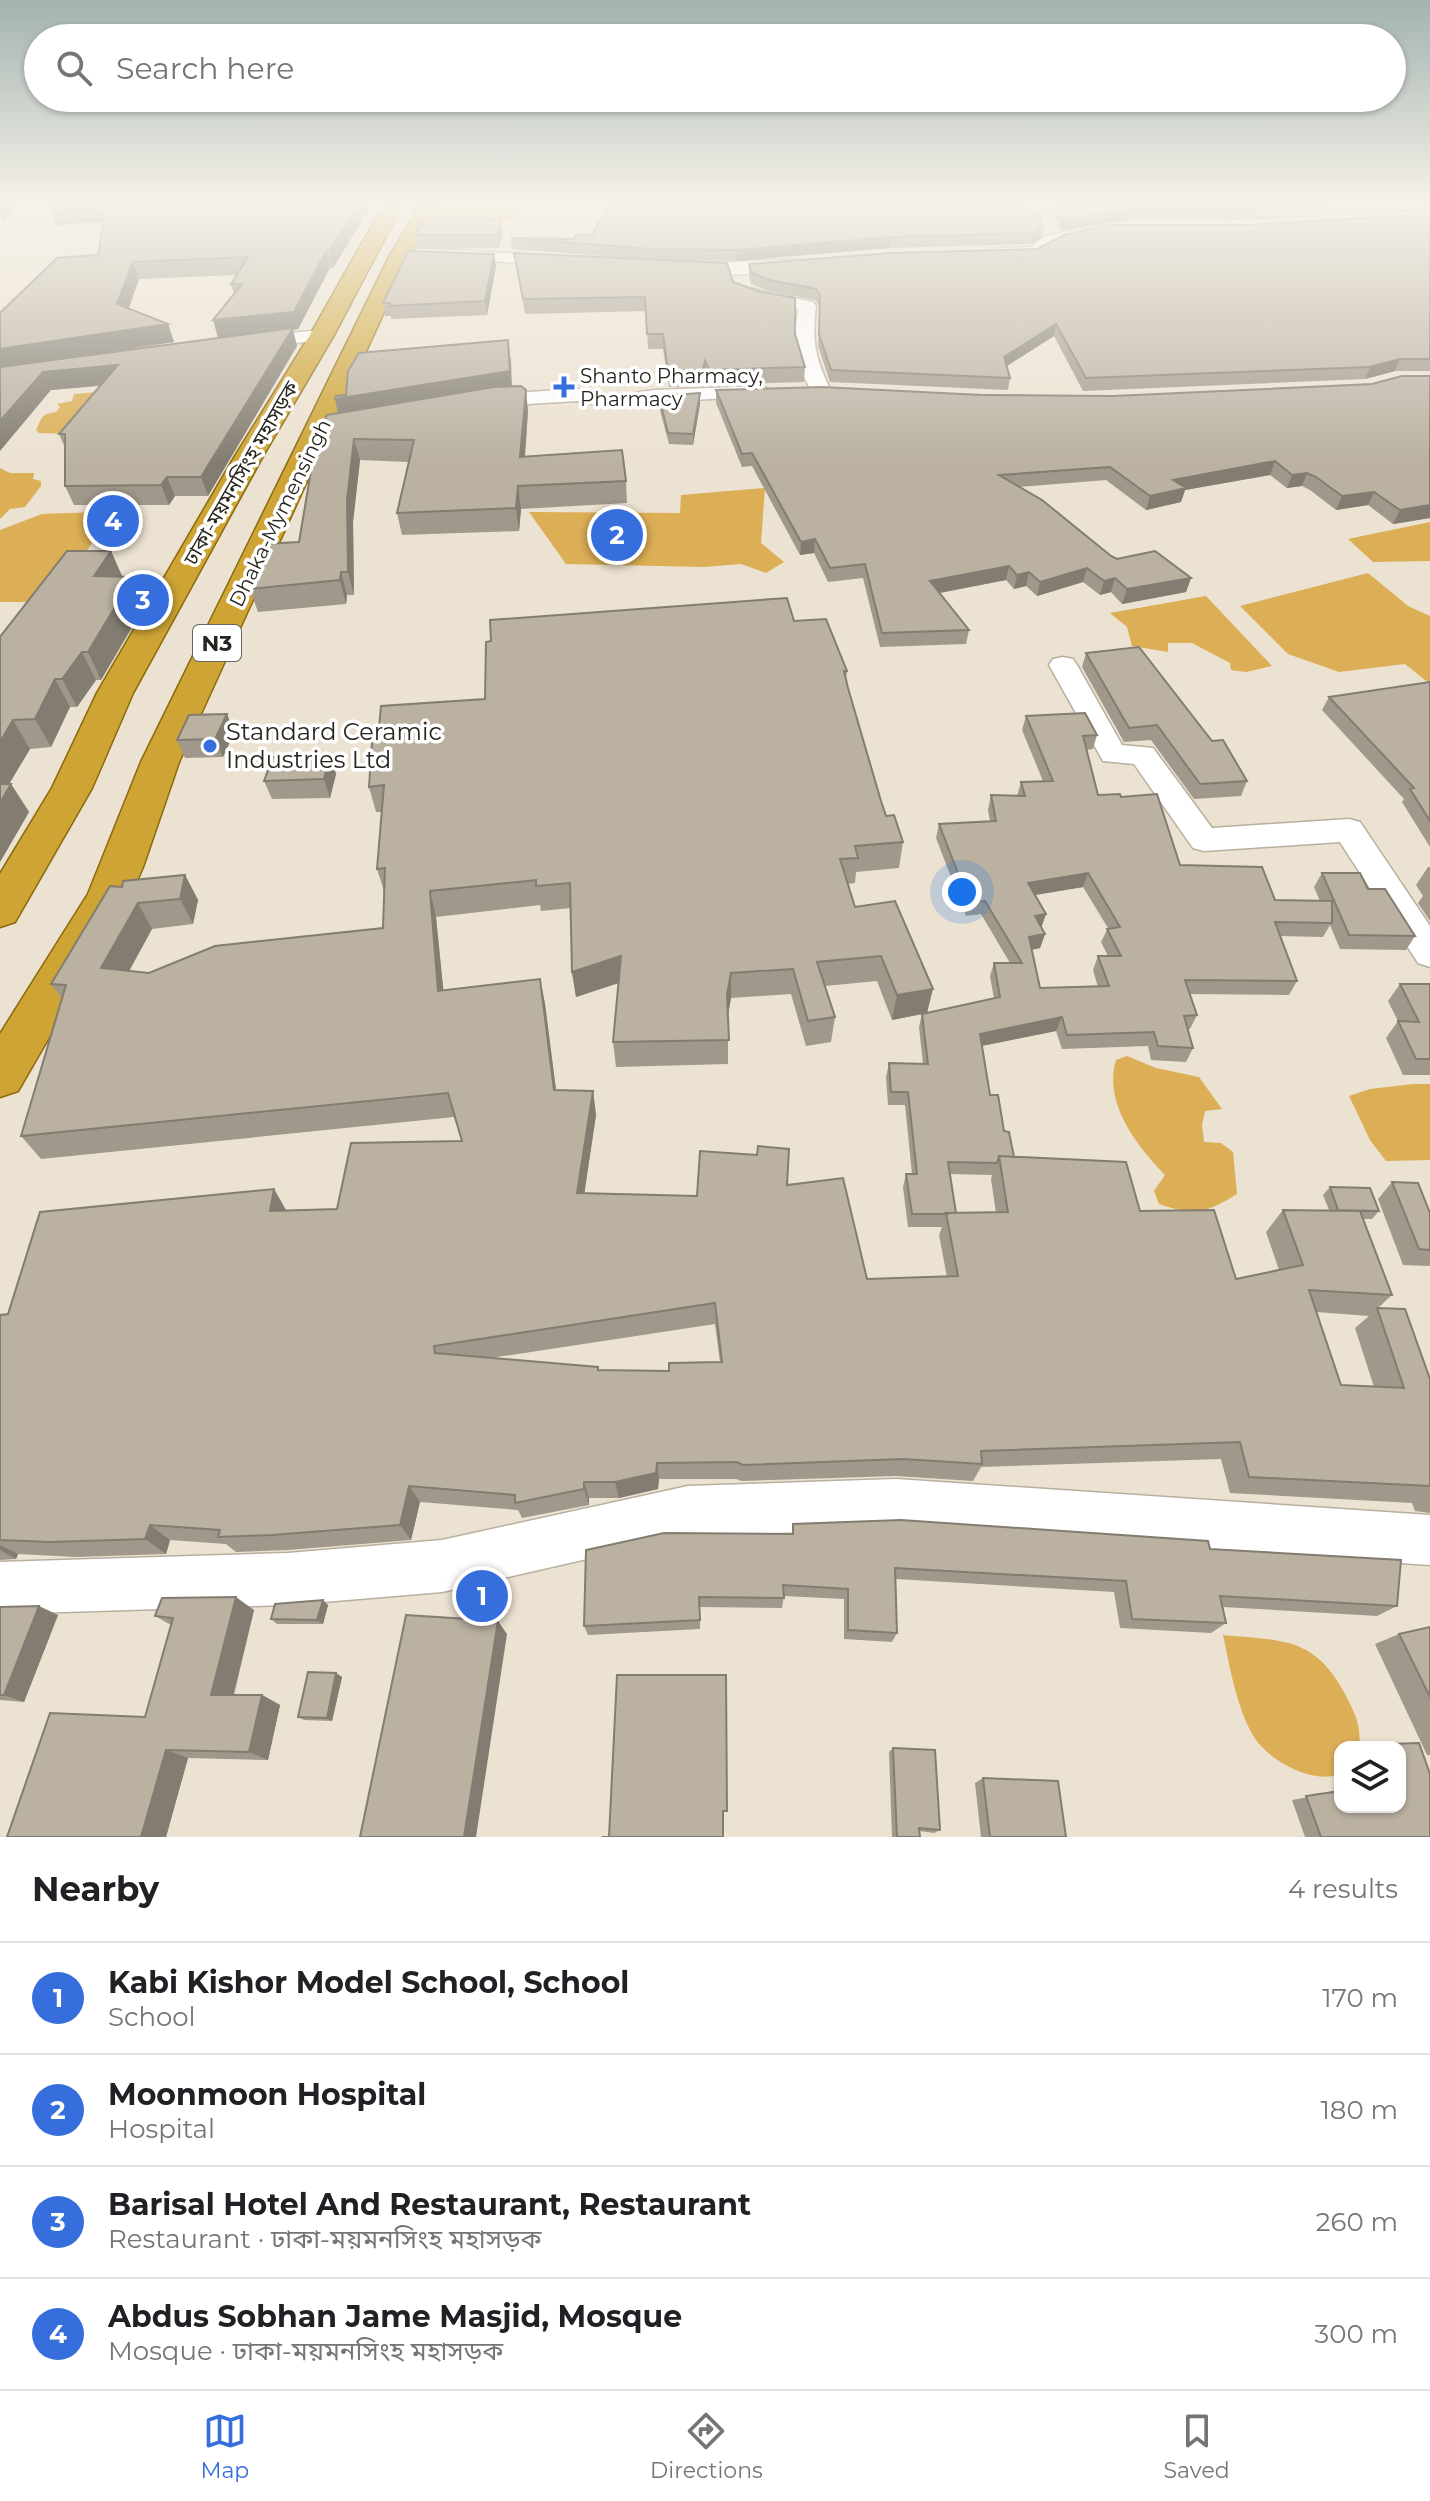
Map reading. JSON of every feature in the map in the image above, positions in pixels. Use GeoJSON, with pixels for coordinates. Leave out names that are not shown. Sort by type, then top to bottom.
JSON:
{"type":"FeatureCollection","features":[{"type":"Feature","properties":{"kind":"highway","name":"ঢাকা-ময়মনসিংহ মহাসড়ক"},"geometry":{"type":"LineString","coordinates":[[0,911],[72,788],[115,693],[344,292]]}},
{"type":"Feature","properties":{"kind":"highway","name":"Dhaka-Mymensingh"},"geometry":{"type":"LineString","coordinates":[[0,1076],[107,899],[122,867],[160,762],[396,292]]}},
{"type":"Feature","properties":{"kind":"street"},"geometry":{"type":"LineString","coordinates":[[467,404],[577,395],[614,402],[654,396],[813,391],[803,341],[807,306],[747,292]]}},
{"type":"Feature","properties":{"kind":"street"},"geometry":{"type":"LineString","coordinates":[[233,345],[322,335]]}},
{"type":"Feature","properties":{"kind":"street"},"geometry":{"type":"LineString","coordinates":[[1063,665],[1113,754],[1143,755],[1204,840],[1349,830],[1430,954]]}},
{"type":"Feature","properties":{"kind":"street"},"geometry":{"type":"LineString","coordinates":[[0,1588],[288,1579],[442,1566],[688,1511],[880,1504],[1430,1540]]}},
{"type":"Feature","properties":{"kind":"shaded area"},"geometry":{"type":"Polygon","coordinates":[[[107,391],[78,434],[39,433],[36,430],[44,416],[56,412],[60,407],[57,404],[72,401],[74,394],[107,391]]]}},
{"type":"Feature","properties":{"kind":"shaded area"},"geometry":{"type":"Polygon","coordinates":[[[0,468],[10,473],[34,473],[33,479],[41,481],[41,486],[25,507],[10,509],[0,519],[0,468]]]}},
{"type":"Feature","properties":{"kind":"shaded area"},"geometry":{"type":"Polygon","coordinates":[[[765,488],[761,543],[784,562],[766,573],[741,564],[704,567],[566,564],[529,512],[680,513],[681,495],[765,488]]]}},
{"type":"Feature","properties":{"kind":"shaded area"},"geometry":{"type":"Polygon","coordinates":[[[109,513],[94,540],[79,561],[40,602],[0,602],[0,530],[42,514],[109,513]]]}},
{"type":"Feature","properties":{"kind":"shaded area"},"geometry":{"type":"Polygon","coordinates":[[[1430,522],[1430,561],[1373,562],[1348,539],[1430,522]]]}},
{"type":"Feature","properties":{"kind":"shaded area"},"geometry":{"type":"Polygon","coordinates":[[[1368,573],[1408,606],[1430,616],[1430,684],[1405,664],[1339,672],[1288,654],[1240,606],[1368,573]]]}},
{"type":"Feature","properties":{"kind":"shaded area"},"geometry":{"type":"Polygon","coordinates":[[[1206,596],[1272,666],[1246,672],[1231,670],[1230,663],[1192,643],[1168,643],[1168,652],[1132,646],[1127,627],[1110,613],[1206,596]]]}},
{"type":"Feature","properties":{"kind":"shaded area"},"geometry":{"type":"Polygon","coordinates":[[[1127,1056],[1156,1068],[1199,1077],[1222,1109],[1205,1111],[1202,1125],[1204,1142],[1221,1143],[1233,1152],[1237,1194],[1200,1211],[1159,1204],[1154,1191],[1165,1175],[1125,1123],[1114,1092],[1116,1060],[1127,1056]]]}},
{"type":"Feature","properties":{"kind":"shaded area"},"geometry":{"type":"Polygon","coordinates":[[[1430,1084],[1430,1160],[1386,1161],[1370,1140],[1349,1096],[1370,1089],[1430,1084]]]}},
{"type":"Feature","properties":{"kind":"shaded area"},"geometry":{"type":"Polygon","coordinates":[[[1223,1635],[1280,1641],[1309,1651],[1321,1661],[1345,1694],[1359,1733],[1359,1741],[1334,1741],[1334,1776],[1317,1776],[1292,1769],[1261,1746],[1248,1726],[1231,1674],[1223,1635]]]}},
{"type":"Feature","properties":{"kind":"building"},"geometry":{"type":"Polygon","coordinates":[[[22,292],[122,292],[117,304],[168,324],[0,349],[0,313],[22,292]]]}},
{"type":"Feature","properties":{"kind":"building"},"geometry":{"type":"Polygon","coordinates":[[[236,292],[305,292],[294,312],[213,320],[236,292]]]}},
{"type":"Feature","properties":{"kind":"building"},"geometry":{"type":"Polygon","coordinates":[[[388,292],[487,292],[485,301],[389,306],[390,303],[383,303],[388,292]]]}},
{"type":"Feature","properties":{"kind":"building"},"geometry":{"type":"Polygon","coordinates":[[[522,292],[762,292],[795,298],[795,334],[805,367],[709,370],[705,361],[703,370],[668,371],[663,334],[647,334],[645,297],[523,299],[522,292]]]}},
{"type":"Feature","properties":{"kind":"building"},"geometry":{"type":"Polygon","coordinates":[[[818,292],[1430,292],[1430,359],[1400,359],[1370,367],[1086,378],[1056,324],[1004,357],[1010,378],[831,370],[819,334],[818,292]]]}},
{"type":"Feature","properties":{"kind":"building"},"geometry":{"type":"Polygon","coordinates":[[[293,328],[201,477],[167,477],[161,485],[65,486],[65,434],[59,434],[118,365],[43,372],[0,421],[0,367],[293,328]]]}},
{"type":"Feature","properties":{"kind":"building"},"geometry":{"type":"Polygon","coordinates":[[[508,340],[510,371],[335,399],[336,396],[346,395],[348,371],[359,353],[508,340]]]}},
{"type":"Feature","properties":{"kind":"building"},"geometry":{"type":"Polygon","coordinates":[[[1402,376],[1430,376],[1430,505],[1400,510],[1374,492],[1342,496],[1316,477],[1307,473],[1292,475],[1275,461],[1173,480],[1186,488],[1150,496],[1110,467],[999,475],[1042,500],[1111,556],[1117,559],[1155,551],[1191,578],[1127,589],[1115,578],[1104,581],[1087,568],[1040,582],[1029,572],[1017,575],[1009,566],[930,581],[969,630],[882,633],[865,564],[830,568],[815,539],[801,542],[752,453],[742,454],[716,390],[822,387],[981,395],[1113,396],[1372,384],[1402,376]]]}},
{"type":"Feature","properties":{"kind":"building"},"geometry":{"type":"Polygon","coordinates":[[[521,386],[526,390],[520,457],[622,450],[626,481],[518,486],[516,508],[397,513],[414,440],[354,439],[347,500],[348,572],[341,572],[340,580],[250,589],[264,544],[299,542],[316,441],[327,415],[494,387],[521,386]]]}},
{"type":"Feature","properties":{"kind":"building"},"geometry":{"type":"Polygon","coordinates":[[[700,393],[693,434],[668,433],[659,396],[700,393]]]}},
{"type":"Feature","properties":{"kind":"building"},"geometry":{"type":"Polygon","coordinates":[[[67,551],[111,551],[94,576],[133,577],[88,652],[82,652],[62,679],[55,679],[35,719],[13,720],[0,742],[0,637],[67,551]]]}},
{"type":"Feature","properties":{"kind":"building"},"geometry":{"type":"Polygon","coordinates":[[[787,598],[794,621],[826,619],[847,671],[844,671],[848,688],[886,816],[894,815],[903,842],[855,846],[858,858],[840,859],[855,907],[895,901],[933,989],[897,995],[881,956],[817,962],[835,1017],[808,1021],[793,969],[731,973],[727,995],[729,1040],[613,1042],[621,956],[572,972],[570,883],[536,886],[536,880],[430,891],[438,991],[540,979],[554,1090],[593,1091],[577,1193],[697,1196],[700,1151],[757,1155],[758,1146],[789,1149],[787,1185],[843,1178],[867,1279],[958,1276],[946,1213],[1008,1212],[999,1156],[1126,1162],[1140,1211],[1214,1210],[1236,1279],[1303,1265],[1283,1210],[1360,1211],[1392,1295],[1309,1290],[1341,1385],[1404,1388],[1377,1308],[1405,1309],[1430,1379],[1430,1486],[1249,1477],[1240,1442],[981,1451],[982,1464],[903,1459],[743,1465],[737,1462],[657,1463],[656,1473],[615,1482],[584,1482],[584,1489],[515,1503],[515,1495],[409,1486],[400,1525],[218,1537],[220,1530],[150,1525],[145,1539],[0,1540],[0,1315],[8,1314],[40,1212],[274,1189],[270,1211],[337,1209],[351,1143],[462,1141],[448,1093],[21,1136],[66,985],[51,984],[110,886],[122,887],[123,881],[185,875],[180,899],[138,903],[101,968],[149,973],[215,946],[383,928],[385,868],[377,869],[384,785],[369,787],[373,728],[379,728],[381,706],[485,699],[486,642],[491,641],[490,620],[787,598]],[[715,1303],[434,1346],[435,1353],[598,1367],[598,1370],[669,1371],[669,1363],[722,1362],[715,1303]]]}},
{"type":"Feature","properties":{"kind":"building"},"geometry":{"type":"Polygon","coordinates":[[[1139,647],[1212,741],[1223,740],[1247,781],[1200,784],[1157,725],[1129,728],[1086,653],[1139,647]]]}},
{"type":"Feature","properties":{"kind":"building"},"geometry":{"type":"Polygon","coordinates":[[[1430,682],[1430,821],[1410,789],[1414,788],[1329,697],[1430,682]]]}},
{"type":"Feature","properties":{"kind":"building"},"geometry":{"type":"Polygon","coordinates":[[[1085,713],[1097,735],[1083,736],[1098,795],[1157,794],[1180,865],[1262,867],[1275,900],[1332,901],[1332,923],[1275,922],[1297,981],[1185,980],[1197,1015],[1184,1016],[1193,1048],[1158,1046],[1154,1032],[1067,1035],[1062,1017],[980,1034],[990,1095],[998,1095],[1004,1131],[1009,1132],[1014,1157],[999,1156],[997,1163],[948,1162],[956,1213],[912,1214],[906,1174],[917,1174],[908,1092],[891,1092],[889,1063],[928,1064],[922,1014],[1000,997],[994,963],[1022,963],[985,901],[969,902],[939,824],[996,821],[991,795],[1025,796],[1021,782],[1053,781],[1026,716],[1085,713]],[[1088,873],[1028,883],[1046,914],[1035,916],[1045,934],[1029,937],[1040,988],[1109,986],[1098,956],[1121,956],[1107,929],[1120,927],[1088,873]]]}},
{"type":"Feature","properties":{"kind":"building"},"geometry":{"type":"Polygon","coordinates":[[[227,714],[215,739],[177,740],[189,715],[227,714]]]}},
{"type":"Feature","properties":{"kind":"building"},"geometry":{"type":"Polygon","coordinates":[[[330,755],[324,779],[264,781],[273,757],[330,755]]]}},
{"type":"Feature","properties":{"kind":"building"},"geometry":{"type":"Polygon","coordinates":[[[0,784],[11,784],[0,803],[0,784]]]}},
{"type":"Feature","properties":{"kind":"building"},"geometry":{"type":"Polygon","coordinates":[[[1322,873],[1360,873],[1368,889],[1385,889],[1415,936],[1349,935],[1322,873]]]}},
{"type":"Feature","properties":{"kind":"building"},"geometry":{"type":"Polygon","coordinates":[[[1400,984],[1430,984],[1430,1059],[1416,1059],[1398,1021],[1419,1022],[1400,984]]]}},
{"type":"Feature","properties":{"kind":"building"},"geometry":{"type":"Polygon","coordinates":[[[1392,1182],[1418,1183],[1430,1213],[1430,1250],[1419,1249],[1392,1182]]]}},
{"type":"Feature","properties":{"kind":"building"},"geometry":{"type":"Polygon","coordinates":[[[1330,1187],[1370,1188],[1379,1211],[1338,1210],[1330,1187]]]}},
{"type":"Feature","properties":{"kind":"building"},"geometry":{"type":"Polygon","coordinates":[[[901,1520],[1208,1541],[1210,1549],[1401,1560],[1397,1606],[1220,1596],[1226,1623],[1132,1619],[1126,1581],[895,1568],[897,1633],[848,1630],[848,1589],[783,1585],[784,1598],[699,1597],[700,1620],[584,1626],[586,1550],[664,1533],[793,1534],[793,1524],[901,1520]]]}},
{"type":"Feature","properties":{"kind":"building"},"geometry":{"type":"Polygon","coordinates":[[[236,1597],[211,1695],[262,1695],[249,1752],[166,1750],[141,1837],[7,1837],[50,1713],[145,1717],[173,1618],[155,1616],[162,1598],[236,1597]]]}},
{"type":"Feature","properties":{"kind":"building"},"geometry":{"type":"Polygon","coordinates":[[[323,1600],[317,1620],[271,1619],[275,1604],[323,1600]]]}},
{"type":"Feature","properties":{"kind":"building"},"geometry":{"type":"Polygon","coordinates":[[[39,1606],[4,1695],[0,1695],[0,1607],[39,1606]]]}},
{"type":"Feature","properties":{"kind":"building"},"geometry":{"type":"Polygon","coordinates":[[[406,1615],[498,1621],[464,1837],[360,1837],[406,1615]]]}},
{"type":"Feature","properties":{"kind":"building"},"geometry":{"type":"Polygon","coordinates":[[[1430,1627],[1430,1697],[1399,1634],[1430,1627]]]}},
{"type":"Feature","properties":{"kind":"building"},"geometry":{"type":"Polygon","coordinates":[[[308,1672],[336,1673],[327,1718],[298,1717],[308,1672]]]}},
{"type":"Feature","properties":{"kind":"building"},"geometry":{"type":"Polygon","coordinates":[[[617,1675],[726,1675],[727,1811],[723,1811],[723,1837],[609,1837],[617,1675]]]}},
{"type":"Feature","properties":{"kind":"building"},"geometry":{"type":"Polygon","coordinates":[[[1406,1743],[1419,1743],[1430,1774],[1430,1837],[1321,1837],[1306,1796],[1334,1792],[1334,1813],[1406,1813],[1406,1743]]]}},
{"type":"Feature","properties":{"kind":"building"},"geometry":{"type":"Polygon","coordinates":[[[893,1748],[935,1750],[940,1830],[919,1828],[920,1837],[897,1837],[893,1748]]]}},
{"type":"Feature","properties":{"kind":"building"},"geometry":{"type":"Polygon","coordinates":[[[983,1778],[1058,1781],[1066,1837],[990,1837],[983,1778]]]}},
{"type":"Feature","properties":{"kind":"place","name":"Shanto Pharmacy, Pharmacy"},"geometry":{"type":"Point","coordinates":[564,387]}},
{"type":"Feature","properties":{"kind":"place","name":"Abdus Sobhan Jame Masjid, Mosque"},"geometry":{"type":"Point","coordinates":[113,521]}},
{"type":"Feature","properties":{"kind":"place","name":"Moonmoon Hospital"},"geometry":{"type":"Point","coordinates":[617,535]}},
{"type":"Feature","properties":{"kind":"place","name":"Barisal Hotel And Restaurant, Restaurant"},"geometry":{"type":"Point","coordinates":[143,600]}},
{"type":"Feature","properties":{"kind":"place","name":"Standard Ceramic Industries Ltd"},"geometry":{"type":"Point","coordinates":[210,746]}},
{"type":"Feature","properties":{"kind":"place","name":"Kabi Kishor Model School, School"},"geometry":{"type":"Point","coordinates":[482,1596]}}]}
